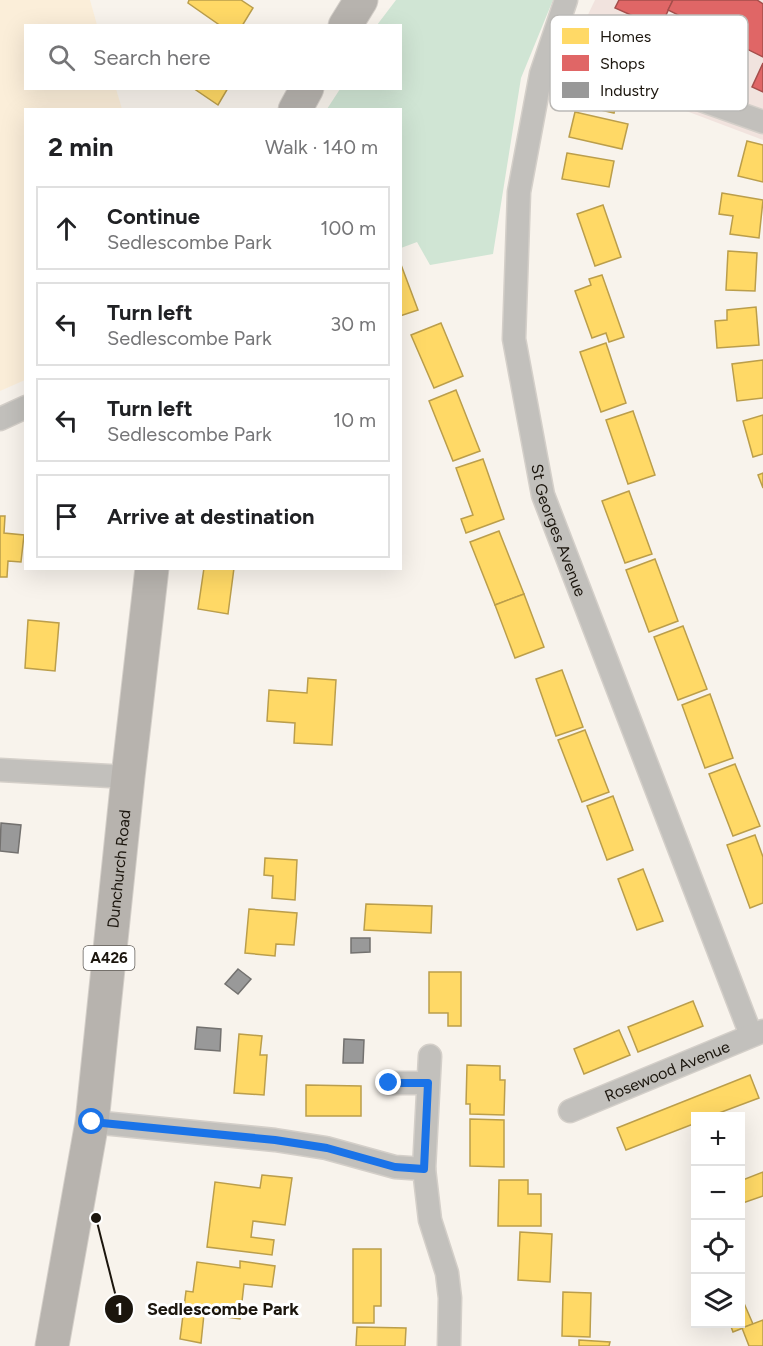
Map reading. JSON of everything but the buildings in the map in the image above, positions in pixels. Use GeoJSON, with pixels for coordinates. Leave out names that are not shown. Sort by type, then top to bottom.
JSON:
{"type":"FeatureCollection","features":[{"type":"Feature","properties":{"kind":"highway"},"geometry":{"type":"LineString","coordinates":[[346,24],[361,0]]}},
{"type":"Feature","properties":{"kind":"highway"},"geometry":{"type":"LineString","coordinates":[[296,108],[306,90]]}},
{"type":"Feature","properties":{"kind":"highway","name":"Dunchurch Road"},"geometry":{"type":"LineString","coordinates":[[52,1346],[92,1122],[152,570]]}},
{"type":"Feature","properties":{"kind":"street","name":"St Georges Avenue"},"geometry":{"type":"LineString","coordinates":[[561,15],[566,0]]}},
{"type":"Feature","properties":{"kind":"street","name":"St Georges Avenue"},"geometry":{"type":"LineString","coordinates":[[550,47],[541,74],[519,192],[514,339],[543,495],[757,1033]]}},
{"type":"Feature","properties":{"kind":"street"},"geometry":{"type":"LineString","coordinates":[[731,111],[763,122]]}},
{"type":"Feature","properties":{"kind":"street"},"geometry":{"type":"LineString","coordinates":[[0,419],[24,408]]}},
{"type":"Feature","properties":{"kind":"street"},"geometry":{"type":"LineString","coordinates":[[0,770],[128,777]]}},
{"type":"Feature","properties":{"kind":"street","name":"Rosewood Avenue"},"geometry":{"type":"LineString","coordinates":[[570,1111],[757,1033]]}},
{"type":"Feature","properties":{"kind":"street"},"geometry":{"type":"LineString","coordinates":[[430,1056],[424,1169],[430,1220],[447,1273],[450,1298],[449,1346]]}},
{"type":"Feature","properties":{"kind":"street"},"geometry":{"type":"LineString","coordinates":[[389,1083],[428,1083]]}},
{"type":"Feature","properties":{"kind":"street"},"geometry":{"type":"LineString","coordinates":[[92,1122],[275,1140],[327,1148],[395,1167],[424,1169]]}},
{"type":"Feature","properties":{"kind":"shaded area"},"geometry":{"type":"Polygon","coordinates":[[[0,0],[90,0],[97,24],[24,24],[24,90],[116,90],[122,108],[24,108],[24,380],[0,391],[0,0]]]}},
{"type":"Feature","properties":{"kind":"shaded area"},"geometry":{"type":"Polygon","coordinates":[[[595,0],[763,0],[763,140],[686,111],[748,111],[748,15],[588,15],[595,0]]]}},
{"type":"Feature","properties":{"kind":"green space"},"geometry":{"type":"Polygon","coordinates":[[[396,0],[553,0],[521,78],[493,254],[430,265],[417,242],[402,248],[402,108],[328,108],[339,90],[402,90],[402,24],[378,24],[396,0]]]}},
{"type":"Feature","properties":{"kind":"place","name":"Sedlescombe Park"},"geometry":{"type":"Point","coordinates":[96,1218]}},
{"type":"Feature","properties":{"kind":"route"},"geometry":{"type":"LineString","coordinates":[[92,1122],[275,1140],[327,1148],[395,1167],[424,1169],[428,1083],[389,1083]]}}]}
